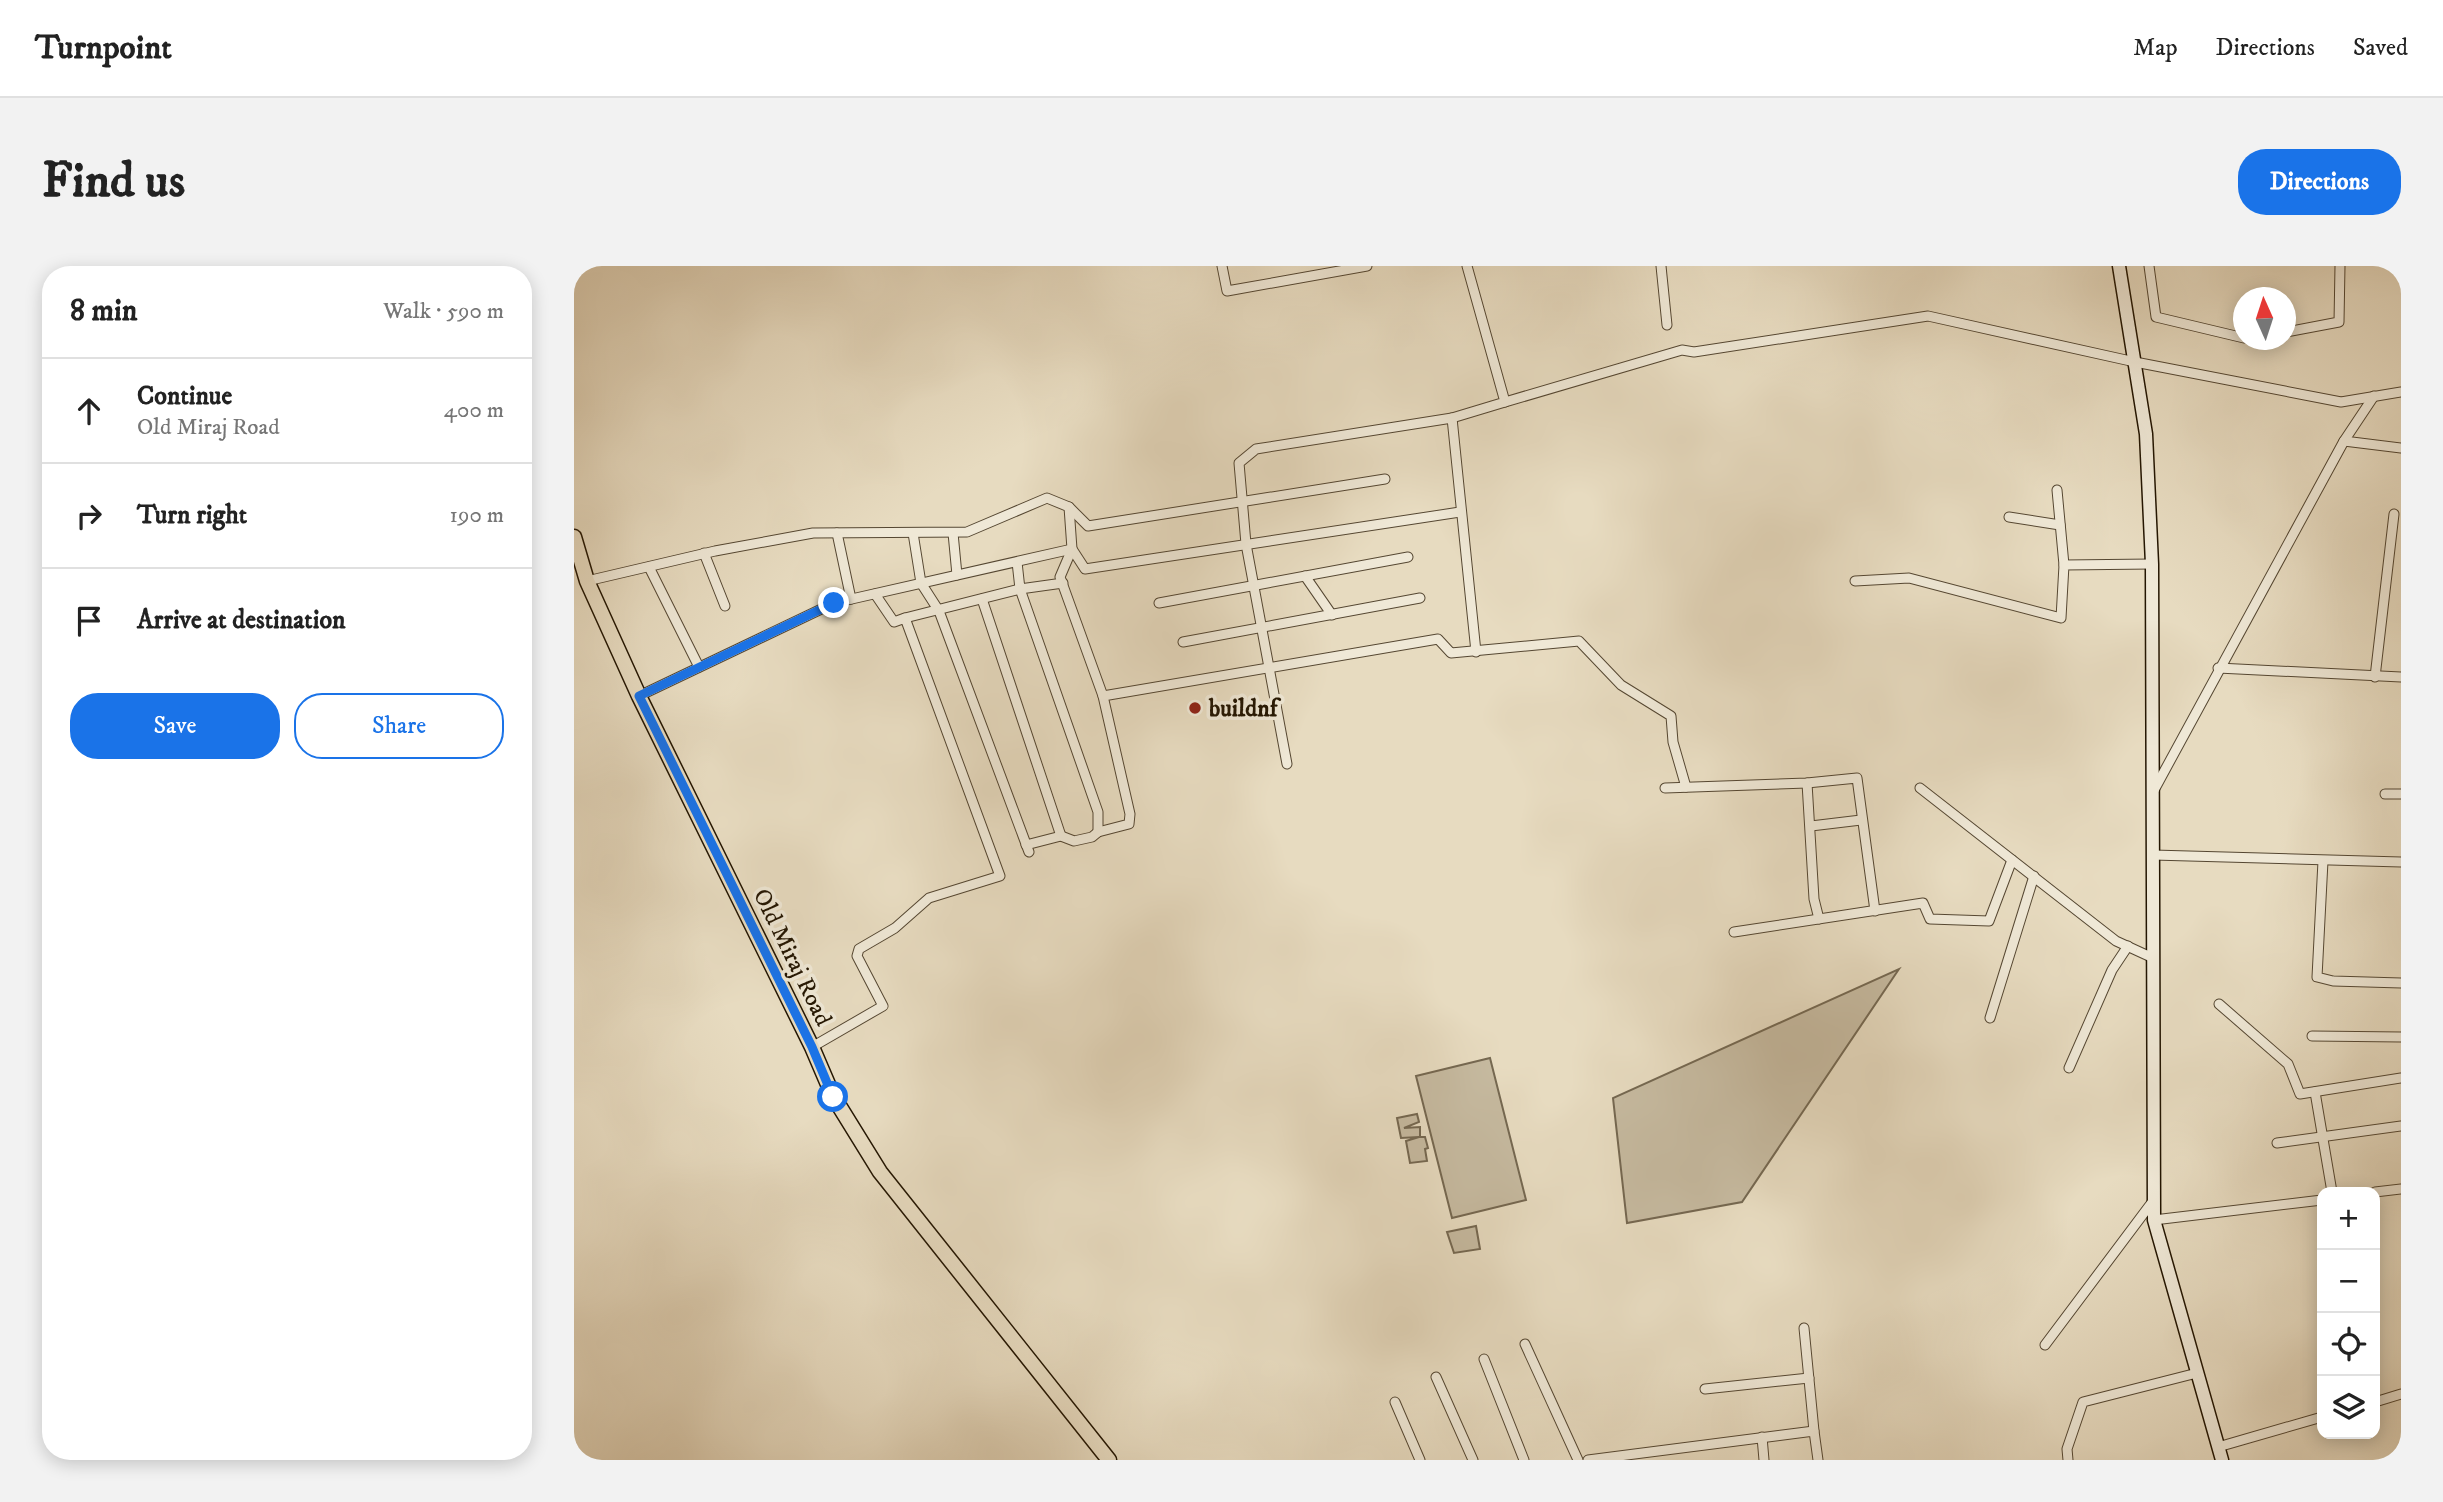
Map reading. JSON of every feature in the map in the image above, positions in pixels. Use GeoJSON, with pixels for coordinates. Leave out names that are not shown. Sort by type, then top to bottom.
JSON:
{"type":"FeatureCollection","features":[{"type":"Feature","properties":{"kind":"main road"},"geometry":{"type":"LineString","coordinates":[[2119,266],[2147,433],[2152,564],[2154,1220],[2220,1454]]}},
{"type":"Feature","properties":{"kind":"main road","name":"Old Miraj Road"},"geometry":{"type":"LineString","coordinates":[[574,537],[577,560],[639,696],[812,1047],[833,1097],[880,1172],[1109,1460]]}},
{"type":"Feature","properties":{"kind":"street"},"geometry":{"type":"LineString","coordinates":[[1222,266],[1227,291],[1367,266]]}},
{"type":"Feature","properties":{"kind":"street"},"geometry":{"type":"LineString","coordinates":[[1467,266],[1505,402]]}},
{"type":"Feature","properties":{"kind":"street"},"geometry":{"type":"LineString","coordinates":[[1661,266],[1667,326]]}},
{"type":"Feature","properties":{"kind":"street"},"geometry":{"type":"LineString","coordinates":[[2149,266],[2156,317],[2233,335]]}},
{"type":"Feature","properties":{"kind":"street"},"geometry":{"type":"LineString","coordinates":[[2296,330],[2339,322],[2340,266]]}},
{"type":"Feature","properties":{"kind":"street"},"geometry":{"type":"LineString","coordinates":[[1287,764],[1246,544],[1239,463],[1256,449],[1452,418],[1682,349],[1694,352],[1928,316],[2135,362],[2341,402],[2401,392]]}},
{"type":"Feature","properties":{"kind":"street"},"geometry":{"type":"LineString","coordinates":[[2153,793],[2218,668],[2344,441],[2374,396]]}},
{"type":"Feature","properties":{"kind":"street"},"geometry":{"type":"LineString","coordinates":[[1452,418],[1476,652]]}},
{"type":"Feature","properties":{"kind":"street"},"geometry":{"type":"LineString","coordinates":[[2344,441],[2401,448]]}},
{"type":"Feature","properties":{"kind":"street"},"geometry":{"type":"LineString","coordinates":[[587,582],[704,553],[813,533],[967,533],[1047,498],[1069,507],[1088,526],[1385,479]]}},
{"type":"Feature","properties":{"kind":"street"},"geometry":{"type":"LineString","coordinates":[[1855,581],[1909,578],[2061,618],[2064,565],[2057,490]]}},
{"type":"Feature","properties":{"kind":"street"},"geometry":{"type":"LineString","coordinates":[[913,533],[921,583],[939,611],[1027,849],[1062,836],[1074,841],[1129,824],[1130,814],[1103,696],[1060,577],[1072,549],[1069,507]]}},
{"type":"Feature","properties":{"kind":"street"},"geometry":{"type":"LineString","coordinates":[[1072,549],[1086,569],[1460,512]]}},
{"type":"Feature","properties":{"kind":"street"},"geometry":{"type":"LineString","coordinates":[[2375,677],[2394,514]]}},
{"type":"Feature","properties":{"kind":"street"},"geometry":{"type":"LineString","coordinates":[[2009,517],[2060,526]]}},
{"type":"Feature","properties":{"kind":"street"},"geometry":{"type":"LineString","coordinates":[[837,533],[851,599]]}},
{"type":"Feature","properties":{"kind":"street"},"geometry":{"type":"LineString","coordinates":[[953,533],[957,575]]}},
{"type":"Feature","properties":{"kind":"street"},"geometry":{"type":"LineString","coordinates":[[639,696],[834,603],[1072,549]]}},
{"type":"Feature","properties":{"kind":"street"},"geometry":{"type":"LineString","coordinates":[[704,553],[725,606]]}},
{"type":"Feature","properties":{"kind":"street"},"geometry":{"type":"LineString","coordinates":[[1159,603],[1408,557]]}},
{"type":"Feature","properties":{"kind":"street"},"geometry":{"type":"LineString","coordinates":[[1017,562],[1020,590],[1098,812],[1098,832]]}},
{"type":"Feature","properties":{"kind":"street"},"geometry":{"type":"LineString","coordinates":[[2064,565],[2152,564]]}},
{"type":"Feature","properties":{"kind":"street"},"geometry":{"type":"LineString","coordinates":[[649,567],[699,667]]}},
{"type":"Feature","properties":{"kind":"street"},"geometry":{"type":"LineString","coordinates":[[1305,576],[1332,615]]}},
{"type":"Feature","properties":{"kind":"street"},"geometry":{"type":"LineString","coordinates":[[875,594],[894,622],[1020,590],[1063,583]]}},
{"type":"Feature","properties":{"kind":"street"},"geometry":{"type":"LineString","coordinates":[[1183,642],[1420,598]]}},
{"type":"Feature","properties":{"kind":"street"},"geometry":{"type":"LineString","coordinates":[[982,599],[1062,836]]}},
{"type":"Feature","properties":{"kind":"street"},"geometry":{"type":"LineString","coordinates":[[812,1047],[883,1006],[857,956],[859,949],[895,928],[929,898],[1000,876],[905,618]]}},
{"type":"Feature","properties":{"kind":"street"},"geometry":{"type":"LineString","coordinates":[[1103,696],[1438,639],[1451,653],[1579,641],[1621,685],[1671,716],[1673,742],[1686,787]]}},
{"type":"Feature","properties":{"kind":"street"},"geometry":{"type":"LineString","coordinates":[[2218,668],[2401,677]]}},
{"type":"Feature","properties":{"kind":"street"},"geometry":{"type":"LineString","coordinates":[[1665,788],[1808,783],[1857,778],[1875,911]]}},
{"type":"Feature","properties":{"kind":"street"},"geometry":{"type":"LineString","coordinates":[[1808,783],[1814,899],[1819,919]]}},
{"type":"Feature","properties":{"kind":"street"},"geometry":{"type":"LineString","coordinates":[[1920,788],[2116,941],[2153,958]]}},
{"type":"Feature","properties":{"kind":"street"},"geometry":{"type":"LineString","coordinates":[[2385,794],[2401,794]]}},
{"type":"Feature","properties":{"kind":"street"},"geometry":{"type":"LineString","coordinates":[[1811,826],[1861,820]]}},
{"type":"Feature","properties":{"kind":"street"},"geometry":{"type":"LineString","coordinates":[[2153,855],[2401,862]]}},
{"type":"Feature","properties":{"kind":"street"},"geometry":{"type":"LineString","coordinates":[[1734,932],[1923,904],[1930,919],[1989,921],[2012,860]]}},
{"type":"Feature","properties":{"kind":"street"},"geometry":{"type":"LineString","coordinates":[[2323,861],[2317,977],[2333,981],[2401,983]]}},
{"type":"Feature","properties":{"kind":"street"},"geometry":{"type":"LineString","coordinates":[[1990,1018],[2034,876]]}},
{"type":"Feature","properties":{"kind":"street"},"geometry":{"type":"LineString","coordinates":[[2069,1068],[2112,970],[2128,946]]}},
{"type":"Feature","properties":{"kind":"street"},"geometry":{"type":"LineString","coordinates":[[2219,1004],[2288,1064],[2300,1094],[2401,1078]]}},
{"type":"Feature","properties":{"kind":"street"},"geometry":{"type":"LineString","coordinates":[[2312,1036],[2401,1035]]}},
{"type":"Feature","properties":{"kind":"street"},"geometry":{"type":"LineString","coordinates":[[2315,1092],[2331,1187]]}},
{"type":"Feature","properties":{"kind":"street"},"geometry":{"type":"LineString","coordinates":[[2277,1143],[2401,1126]]}},
{"type":"Feature","properties":{"kind":"street"},"geometry":{"type":"LineString","coordinates":[[2380,1191],[2401,1189]]}},
{"type":"Feature","properties":{"kind":"street"},"geometry":{"type":"LineString","coordinates":[[2045,1345],[2153,1201]]}},
{"type":"Feature","properties":{"kind":"street"},"geometry":{"type":"LineString","coordinates":[[2154,1220],[2317,1201]]}},
{"type":"Feature","properties":{"kind":"street"},"geometry":{"type":"LineString","coordinates":[[1804,1328],[1818,1460]]}},
{"type":"Feature","properties":{"kind":"street"},"geometry":{"type":"LineString","coordinates":[[1525,1344],[1578,1460]]}},
{"type":"Feature","properties":{"kind":"street"},"geometry":{"type":"LineString","coordinates":[[1484,1359],[1524,1460]]}},
{"type":"Feature","properties":{"kind":"street"},"geometry":{"type":"LineString","coordinates":[[2068,1460],[2067,1448],[2083,1402],[2197,1373]]}},
{"type":"Feature","properties":{"kind":"street"},"geometry":{"type":"LineString","coordinates":[[1436,1377],[1473,1460]]}},
{"type":"Feature","properties":{"kind":"street"},"geometry":{"type":"LineString","coordinates":[[1705,1388],[1809,1378]]}},
{"type":"Feature","properties":{"kind":"street"},"geometry":{"type":"LineString","coordinates":[[2380,1400],[2401,1394]]}},
{"type":"Feature","properties":{"kind":"street"},"geometry":{"type":"LineString","coordinates":[[1395,1402],[1420,1460]]}},
{"type":"Feature","properties":{"kind":"street"},"geometry":{"type":"LineString","coordinates":[[2220,1454],[2317,1419]]}},
{"type":"Feature","properties":{"kind":"street"},"geometry":{"type":"LineString","coordinates":[[1588,1460],[1814,1431]]}},
{"type":"Feature","properties":{"kind":"street"},"geometry":{"type":"LineString","coordinates":[[1762,1437],[1764,1460]]}},
{"type":"Feature","properties":{"kind":"shaded area"},"geometry":{"type":"Polygon","coordinates":[[[1899,969],[1742,1202],[1627,1223],[1613,1098],[1899,969]]]}},
{"type":"Feature","properties":{"kind":"shaded area"},"geometry":{"type":"Polygon","coordinates":[[[1490,1058],[1526,1200],[1452,1218],[1416,1076],[1490,1058]]]}},
{"type":"Feature","properties":{"kind":"shaded area"},"geometry":{"type":"Polygon","coordinates":[[[1417,1114],[1419,1122],[1404,1128],[1420,1127],[1420,1137],[1425,1137],[1428,1148],[1425,1149],[1427,1161],[1410,1163],[1406,1141],[1419,1137],[1401,1138],[1397,1118],[1417,1114]]]}},
{"type":"Feature","properties":{"kind":"shaded area"},"geometry":{"type":"Polygon","coordinates":[[[1476,1226],[1480,1249],[1454,1253],[1447,1232],[1476,1226]]]}},
{"type":"Feature","properties":{"kind":"place","name":"buildnf"},"geometry":{"type":"Point","coordinates":[1195,708]}},
{"type":"Feature","properties":{"kind":"route"},"geometry":{"type":"LineString","coordinates":[[833,1097],[812,1047],[639,696],[834,603]]}}]}
